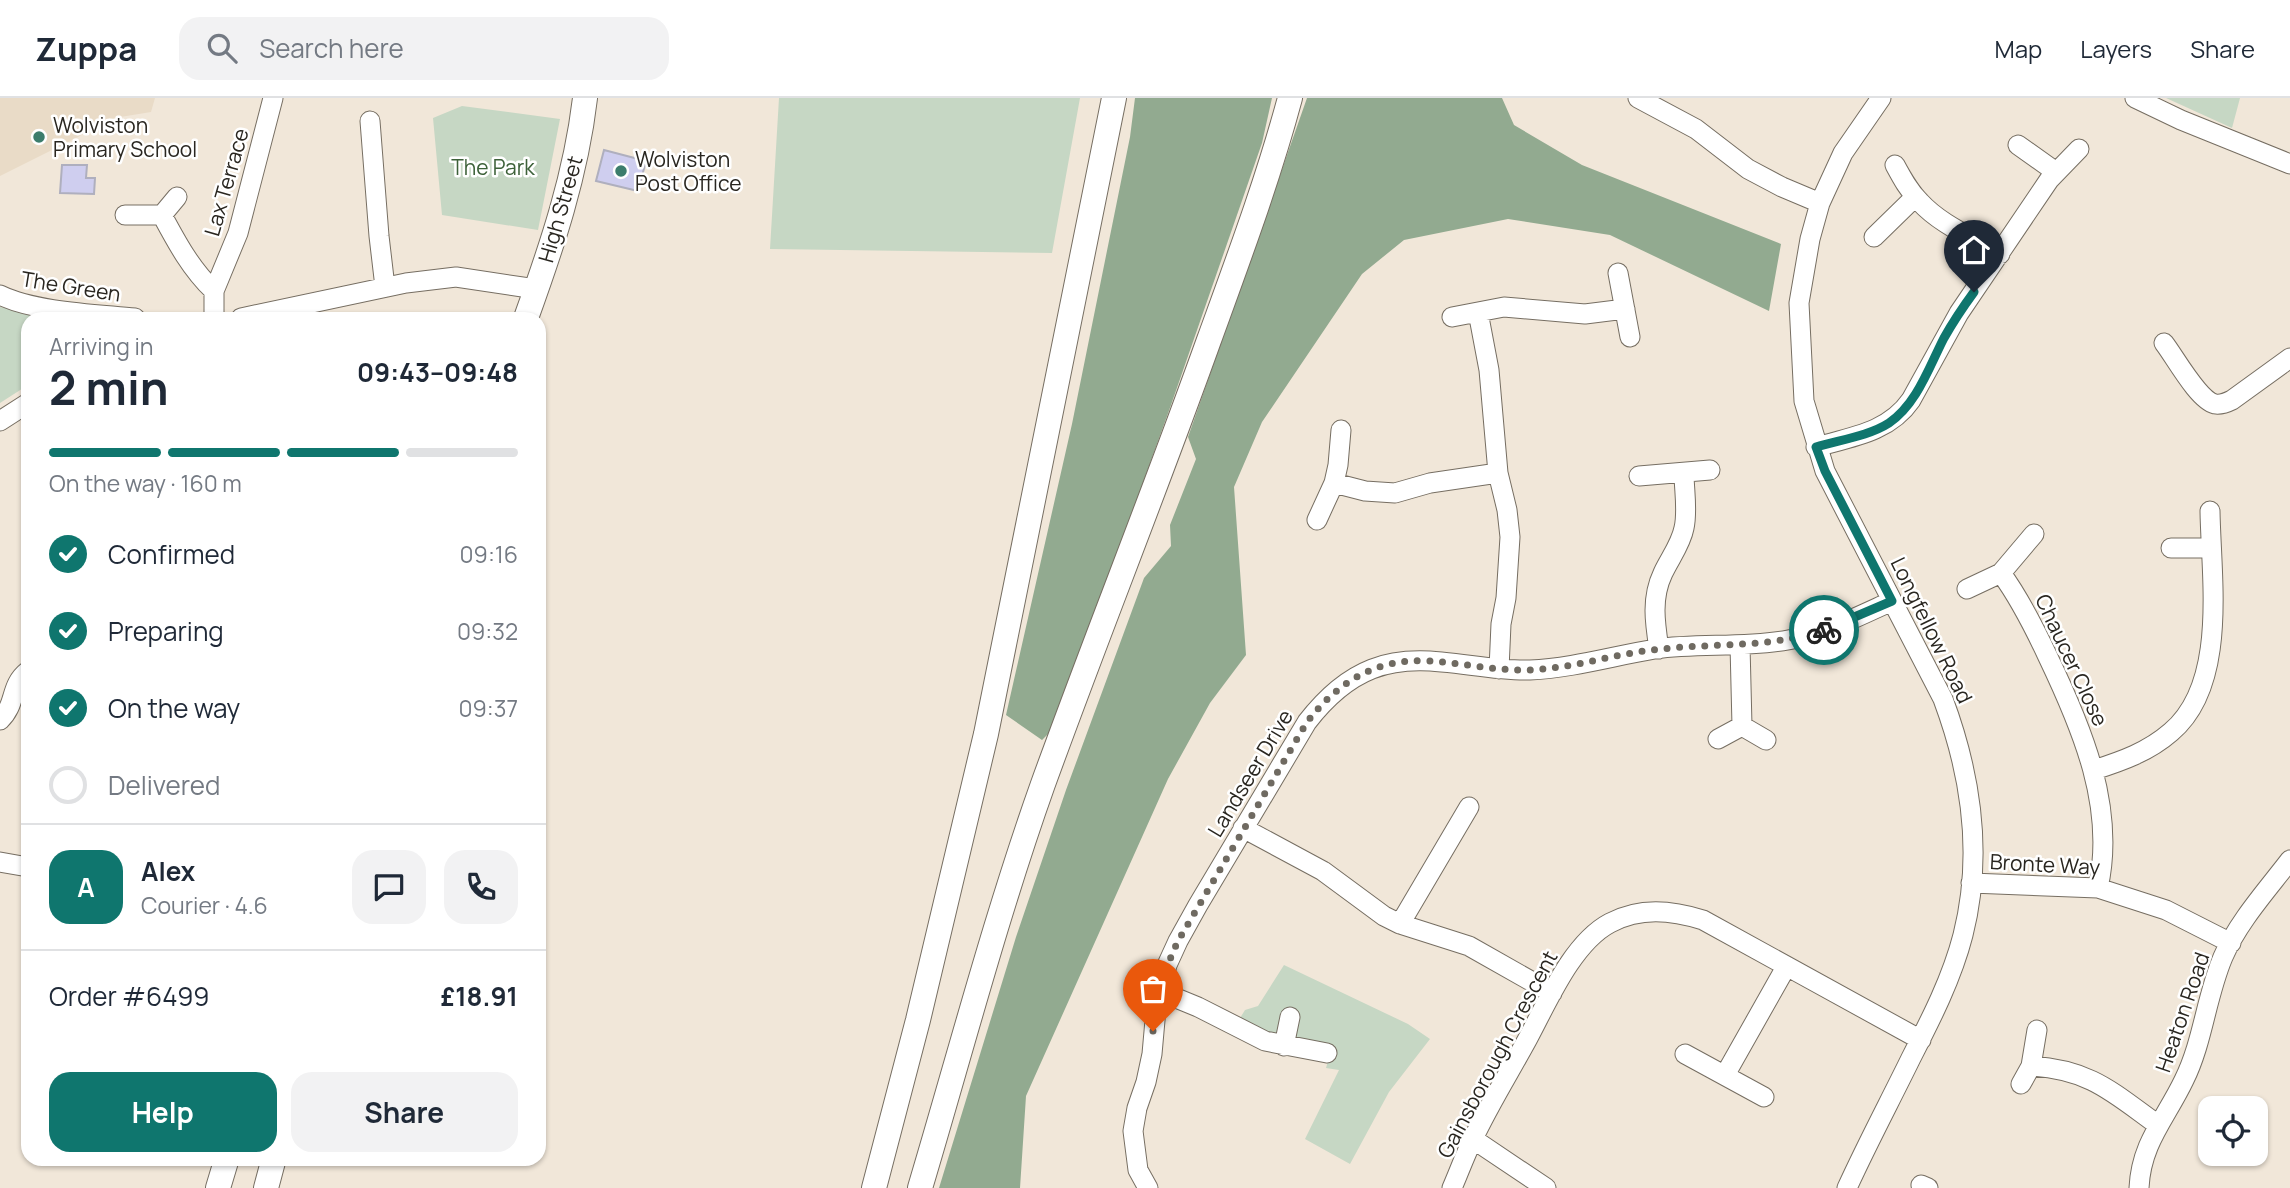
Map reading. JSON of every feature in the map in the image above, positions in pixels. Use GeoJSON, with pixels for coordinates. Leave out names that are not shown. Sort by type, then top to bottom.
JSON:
{"type":"FeatureCollection","features":[{"type":"Feature","properties":{"kind":"street","name":"Lax Terrace"},"geometry":{"type":"LineString","coordinates":[[214,312],[214,291],[238,233],[272,98]]}},
{"type":"Feature","properties":{"kind":"street","name":"High Street"},"geometry":{"type":"LineString","coordinates":[[528,312],[555,237],[572,177],[585,98]]}},
{"type":"Feature","properties":{"kind":"street"},"geometry":{"type":"LineString","coordinates":[[874,1188],[918,1020],[986,734],[1114,98]]}},
{"type":"Feature","properties":{"kind":"street"},"geometry":{"type":"LineString","coordinates":[[920,1188],[1008,884],[1263,192],[1290,98]]}},
{"type":"Feature","properties":{"kind":"street"},"geometry":{"type":"LineString","coordinates":[[1638,98],[1696,129],[1748,169],[1820,203]]}},
{"type":"Feature","properties":{"kind":"street","name":"Longfellow Road"},"geometry":{"type":"LineString","coordinates":[[1847,1188],[1943,992],[1963,936],[1971,883],[1972,817],[1964,763],[1943,699],[1825,471],[1804,401],[1799,303],[1810,239],[1820,203],[1843,153],[1881,98]]}},
{"type":"Feature","properties":{"kind":"street"},"geometry":{"type":"LineString","coordinates":[[2135,98],[2181,120],[2290,164]]}},
{"type":"Feature","properties":{"kind":"street"},"geometry":{"type":"LineString","coordinates":[[370,121],[385,287]]}},
{"type":"Feature","properties":{"kind":"street"},"geometry":{"type":"LineString","coordinates":[[2018,145],[2056,172]]}},
{"type":"Feature","properties":{"kind":"street"},"geometry":{"type":"LineString","coordinates":[[1816,447],[1886,425],[1903,412],[1959,313],[2056,172],[2079,149]]}},
{"type":"Feature","properties":{"kind":"street"},"geometry":{"type":"LineString","coordinates":[[1895,165],[1915,197],[1934,214],[2000,254]]}},
{"type":"Feature","properties":{"kind":"street"},"geometry":{"type":"LineString","coordinates":[[162,215],[177,197]]}},
{"type":"Feature","properties":{"kind":"street"},"geometry":{"type":"LineString","coordinates":[[1874,237],[1915,197]]}},
{"type":"Feature","properties":{"kind":"street"},"geometry":{"type":"LineString","coordinates":[[125,215],[162,215]]}},
{"type":"Feature","properties":{"kind":"street"},"geometry":{"type":"LineString","coordinates":[[162,215],[187,261],[214,291]]}},
{"type":"Feature","properties":{"kind":"street"},"geometry":{"type":"LineString","coordinates":[[1618,273],[1630,337]]}},
{"type":"Feature","properties":{"kind":"street"},"geometry":{"type":"LineString","coordinates":[[269,312],[406,283],[456,277],[536,289]]}},
{"type":"Feature","properties":{"kind":"street","name":"The Green"},"geometry":{"type":"LineString","coordinates":[[0,295],[70,312]]}},
{"type":"Feature","properties":{"kind":"street"},"geometry":{"type":"LineString","coordinates":[[1452,317],[1513,306],[1585,314],[1625,309]]}},
{"type":"Feature","properties":{"kind":"street"},"geometry":{"type":"LineString","coordinates":[[1478,312],[1492,391],[1493,434],[1511,546],[1501,624],[1499,669]]}},
{"type":"Feature","properties":{"kind":"street"},"geometry":{"type":"LineString","coordinates":[[2165,343],[2201,394],[2215,404],[2232,400],[2290,358]]}},
{"type":"Feature","properties":{"kind":"street"},"geometry":{"type":"LineString","coordinates":[[0,421],[21,408]]}},
{"type":"Feature","properties":{"kind":"street"},"geometry":{"type":"LineString","coordinates":[[1317,520],[1334,483],[1341,430]]}},
{"type":"Feature","properties":{"kind":"street"},"geometry":{"type":"LineString","coordinates":[[1639,476],[1710,470]]}},
{"type":"Feature","properties":{"kind":"street"},"geometry":{"type":"LineString","coordinates":[[1334,483],[1365,491],[1395,493],[1430,483],[1498,473]]}},
{"type":"Feature","properties":{"kind":"street"},"geometry":{"type":"LineString","coordinates":[[1658,649],[1654,614],[1656,593],[1685,525],[1684,473]]}},
{"type":"Feature","properties":{"kind":"street"},"geometry":{"type":"LineString","coordinates":[[2094,770],[2132,757],[2154,744],[2172,731],[2187,714],[2198,695],[2209,657],[2212,616],[2210,511]]}},
{"type":"Feature","properties":{"kind":"street"},"geometry":{"type":"LineString","coordinates":[[1967,589],[2001,573],[2034,534]]}},
{"type":"Feature","properties":{"kind":"street"},"geometry":{"type":"LineString","coordinates":[[2171,548],[2210,548]]}},
{"type":"Feature","properties":{"kind":"street","name":"Chaucer Close"},"geometry":{"type":"LineString","coordinates":[[2001,573],[2021,600],[2062,686],[2094,770],[2104,845],[2098,888]]}},
{"type":"Feature","properties":{"kind":"street","name":"Landseer Drive"},"geometry":{"type":"LineString","coordinates":[[1148,1188],[1138,1170],[1133,1131],[1152,1054],[1156,1009],[1167,965],[1243,828],[1307,722],[1324,701],[1347,682],[1373,669],[1401,662],[1427,661],[1528,670],[1559,668],[1658,649],[1788,640],[1842,624],[1892,601]]}},
{"type":"Feature","properties":{"kind":"street"},"geometry":{"type":"LineString","coordinates":[[1740,645],[1742,726]]}},
{"type":"Feature","properties":{"kind":"street"},"geometry":{"type":"LineString","coordinates":[[0,720],[9,712],[15,685],[21,679]]}},
{"type":"Feature","properties":{"kind":"street"},"geometry":{"type":"LineString","coordinates":[[1718,739],[1742,726]]}},
{"type":"Feature","properties":{"kind":"street"},"geometry":{"type":"LineString","coordinates":[[1742,726],[1766,740]]}},
{"type":"Feature","properties":{"kind":"street"},"geometry":{"type":"LineString","coordinates":[[1400,924],[1469,807]]}},
{"type":"Feature","properties":{"kind":"street"},"geometry":{"type":"LineString","coordinates":[[1243,828],[1323,871],[1384,916],[1400,924],[1469,946],[1552,993]]}},
{"type":"Feature","properties":{"kind":"street"},"geometry":{"type":"LineString","coordinates":[[0,862],[21,866]]}},
{"type":"Feature","properties":{"kind":"street","name":"Heaton Road"},"geometry":{"type":"LineString","coordinates":[[2139,1188],[2143,1160],[2158,1125],[2184,1081],[2224,956],[2287,869]]}},
{"type":"Feature","properties":{"kind":"street","name":"Bronte Way"},"geometry":{"type":"LineString","coordinates":[[1971,883],[2098,888],[2166,910],[2231,943]]}},
{"type":"Feature","properties":{"kind":"street","name":"Gainsborough Crescent"},"geometry":{"type":"LineString","coordinates":[[1452,1188],[1473,1139],[1552,993],[1578,952],[1591,936],[1630,914],[1679,912],[1703,920],[1921,1040]]}},
{"type":"Feature","properties":{"kind":"street"},"geometry":{"type":"LineString","coordinates":[[1724,1075],[1786,967]]}},
{"type":"Feature","properties":{"kind":"street"},"geometry":{"type":"LineString","coordinates":[[1159,992],[1198,1007],[1250,1034],[1284,1046],[1326,1052]]}},
{"type":"Feature","properties":{"kind":"street"},"geometry":{"type":"LineString","coordinates":[[1284,1046],[1290,1017]]}},
{"type":"Feature","properties":{"kind":"street"},"geometry":{"type":"LineString","coordinates":[[2021,1084],[2031,1066],[2036,1030]]}},
{"type":"Feature","properties":{"kind":"street"},"geometry":{"type":"LineString","coordinates":[[1685,1054],[1764,1097]]}},
{"type":"Feature","properties":{"kind":"street"},"geometry":{"type":"LineString","coordinates":[[2031,1066],[2065,1070],[2096,1081],[2158,1125]]}},
{"type":"Feature","properties":{"kind":"street"},"geometry":{"type":"LineString","coordinates":[[1473,1139],[1546,1188]]}},
{"type":"Feature","properties":{"kind":"street"},"geometry":{"type":"LineString","coordinates":[[218,1188],[225,1166]]}},
{"type":"Feature","properties":{"kind":"street"},"geometry":{"type":"LineString","coordinates":[[266,1188],[272,1166]]}},
{"type":"Feature","properties":{"kind":"shaded area","name":"Wolviston Primary School"},"geometry":{"type":"Polygon","coordinates":[[[0,98],[155,98],[151,112],[108,119],[0,176],[0,98]]]}},
{"type":"Feature","properties":{"kind":"green space"},"geometry":{"type":"Polygon","coordinates":[[[779,98],[1080,98],[1052,253],[770,249],[779,98]]]}},
{"type":"Feature","properties":{"kind":"green space"},"geometry":{"type":"Polygon","coordinates":[[[1135,98],[1272,98],[1262,143],[1171,405],[1055,727],[1042,740],[1006,715],[1072,424],[1130,137],[1135,98]]]}},
{"type":"Feature","properties":{"kind":"green space"},"geometry":{"type":"Polygon","coordinates":[[[1307,98],[1502,98],[1514,125],[1582,165],[1781,244],[1769,311],[1610,235],[1508,219],[1404,240],[1362,274],[1262,422],[1234,487],[1246,655],[1210,703],[1168,779],[1026,1096],[1020,1188],[939,1188],[1016,937],[1066,790],[1144,578],[1171,546],[1170,525],[1196,459],[1188,437],[1307,98]]]}},
{"type":"Feature","properties":{"kind":"green space"},"geometry":{"type":"Polygon","coordinates":[[[2166,98],[2240,98],[2232,128],[2166,98]]]}},
{"type":"Feature","properties":{"kind":"green space","name":"The Park"},"geometry":{"type":"Polygon","coordinates":[[[462,106],[560,119],[538,230],[442,215],[433,118],[462,106]]]}},
{"type":"Feature","properties":{"kind":"green space"},"geometry":{"type":"Polygon","coordinates":[[[0,307],[28,312],[21,312],[21,390],[0,403],[0,307]]]}},
{"type":"Feature","properties":{"kind":"green space"},"geometry":{"type":"Polygon","coordinates":[[[1284,965],[1408,1024],[1430,1039],[1389,1092],[1350,1164],[1305,1139],[1339,1070],[1326,1068],[1331,1051],[1237,1023],[1245,1010],[1258,1006],[1284,965]]]}},
{"type":"Feature","properties":{"kind":"building","name":"Wolviston Post Office"},"geometry":{"type":"Polygon","coordinates":[[[604,150],[646,161],[638,191],[596,181],[604,150]]]}},
{"type":"Feature","properties":{"kind":"building"},"geometry":{"type":"Polygon","coordinates":[[[62,165],[87,165],[86,178],[95,178],[94,194],[60,193],[62,165]]]}},
{"type":"Feature","properties":{"kind":"way so far"},"geometry":{"type":"LineString","coordinates":[[1153,1031],[1159,992],[1178,941],[1307,722],[1324,701],[1347,682],[1373,669],[1401,662],[1427,661],[1499,669],[1559,668],[1658,649],[1788,640],[1824,630]]}},
{"type":"Feature","properties":{"kind":"place","name":"Wolviston Primary School"},"geometry":{"type":"Point","coordinates":[39,137]}},
{"type":"Feature","properties":{"kind":"place","name":"Wolviston Post Office"},"geometry":{"type":"Point","coordinates":[621,171]}},
{"type":"Feature","properties":{"kind":"route"},"geometry":{"type":"LineString","coordinates":[[1824,630],[1892,601],[1825,471],[1816,447],[1886,425],[1903,412],[1959,313],[1974,292]]}}]}
